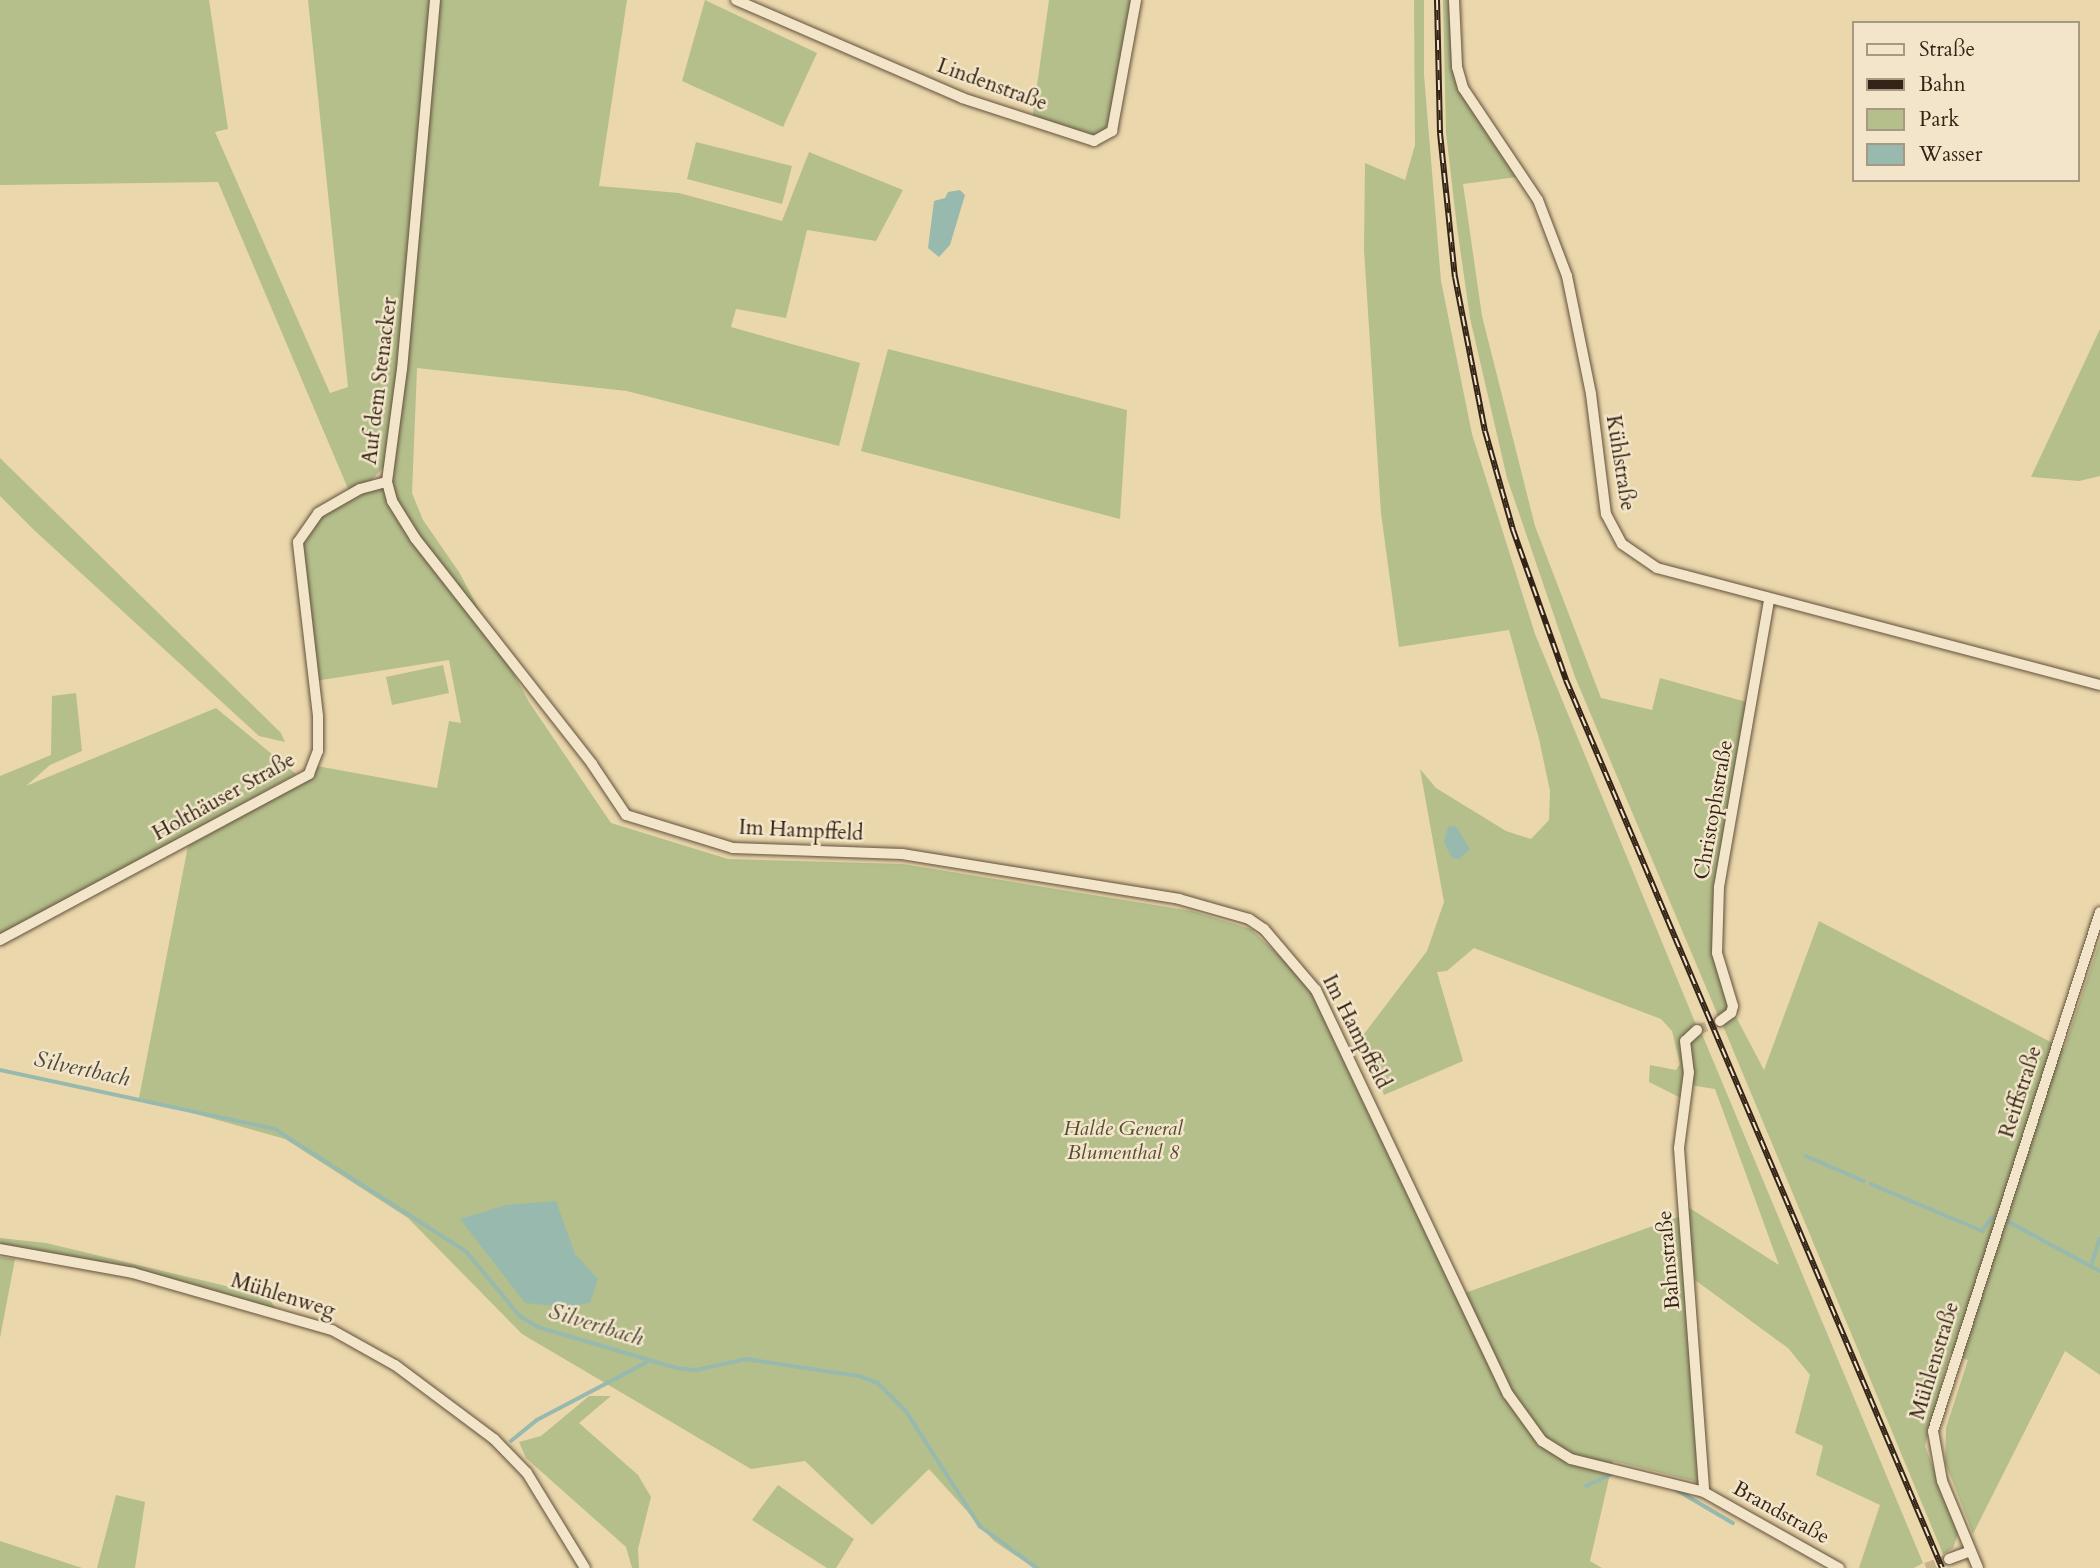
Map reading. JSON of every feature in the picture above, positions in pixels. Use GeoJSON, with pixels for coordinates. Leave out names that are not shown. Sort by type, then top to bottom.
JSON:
{"type":"FeatureCollection","features":[{"type":"Feature","properties":{"kind":"street","name":"Auf dem Stenacker"},"geometry":{"type":"LineString","coordinates":[[435,0],[402,369],[387,482],[392,501],[415,538],[592,764],[626,815]]}},
{"type":"Feature","properties":{"kind":"street","name":"Lindenstraße"},"geometry":{"type":"LineString","coordinates":[[736,0],[962,98],[1094,141],[1112,131],[1136,0]]}},
{"type":"Feature","properties":{"kind":"street","name":"Kühlstraße"},"geometry":{"type":"LineString","coordinates":[[1454,0],[1457,68],[1463,88],[1542,208],[1577,307],[1612,528],[1622,544],[1657,568],[1769,600],[2100,685]]}},
{"type":"Feature","properties":{"kind":"street","name":"Holthäuser Straße"},"geometry":{"type":"LineString","coordinates":[[0,940],[309,774],[318,751],[318,716],[298,542],[318,513],[360,489],[387,482]]}},
{"type":"Feature","properties":{"kind":"street","name":"Christophstraße"},"geometry":{"type":"LineString","coordinates":[[1720,1021],[1731,1013],[1732,1006],[1717,953],[1719,887],[1769,600]]}},
{"type":"Feature","properties":{"kind":"street","name":"Im Hampffeld"},"geometry":{"type":"LineString","coordinates":[[626,815],[733,848],[902,854],[1189,901],[1237,914],[1264,929],[1316,990],[1508,1394],[1542,1441],[1571,1459],[1704,1492]]}},
{"type":"Feature","properties":{"kind":"street","name":"Reiffstraße"},"geometry":{"type":"LineString","coordinates":[[1979,1284],[2100,912]]}},
{"type":"Feature","properties":{"kind":"street","name":"Bahnstraße"},"geometry":{"type":"LineString","coordinates":[[1697,1030],[1685,1041],[1689,1072],[1679,1148],[1704,1492]]}},
{"type":"Feature","properties":{"kind":"street","name":"Mühlenweg"},"geometry":{"type":"LineString","coordinates":[[0,1249],[134,1273],[257,1308],[332,1330],[395,1364],[494,1439],[527,1473],[584,1568]]}},
{"type":"Feature","properties":{"kind":"street","name":"Mühlenstraße"},"geometry":{"type":"LineString","coordinates":[[1978,1568],[1942,1481],[1933,1439],[1979,1284]]}},
{"type":"Feature","properties":{"kind":"street","name":"Brandstraße"},"geometry":{"type":"LineString","coordinates":[[1704,1492],[1839,1568]]}},
{"type":"Feature","properties":{"kind":"street"},"geometry":{"type":"LineString","coordinates":[[1949,1559],[1971,1551]]}},
{"type":"Feature","properties":{"kind":"green space"},"geometry":{"type":"Polygon","coordinates":[[[0,0],[209,0],[228,129],[215,132],[330,393],[348,387],[308,0],[432,0],[391,459],[370,482],[349,491],[218,182],[0,185],[0,0]]]}},
{"type":"Feature","properties":{"kind":"green space","name":"Halde General Blumenthal 8"},"geometry":{"type":"Polygon","coordinates":[[[437,0],[627,0],[599,186],[679,193],[782,221],[809,152],[903,190],[876,241],[807,230],[786,318],[736,309],[731,327],[860,363],[839,446],[627,391],[417,368],[412,493],[423,520],[459,572],[529,702],[611,823],[728,859],[903,864],[1192,911],[1251,929],[1314,989],[1462,1294],[1681,1216],[1698,1482],[1613,1461],[1590,1561],[1602,1568],[1034,1568],[994,1541],[929,1469],[872,1525],[805,1461],[751,1469],[522,1334],[408,1218],[285,1139],[139,1098],[188,846],[305,780],[317,766],[437,788],[449,721],[461,723],[449,660],[315,681],[301,541],[313,523],[362,490],[390,483],[437,0]]]}},
{"type":"Feature","properties":{"kind":"green space"},"geometry":{"type":"Polygon","coordinates":[[[705,0],[817,53],[783,127],[682,81],[705,0]]]}},
{"type":"Feature","properties":{"kind":"green space"},"geometry":{"type":"Polygon","coordinates":[[[1049,0],[1135,0],[1118,107],[1102,133],[1086,136],[1032,121],[1049,0]]]}},
{"type":"Feature","properties":{"kind":"green space"},"geometry":{"type":"Polygon","coordinates":[[[1414,0],[1424,0],[1424,75],[1441,281],[1472,434],[1535,634],[1697,1027],[1691,1031],[1683,1099],[1649,1082],[1650,1065],[1676,1070],[1680,1064],[1672,1031],[1661,1019],[1474,948],[1447,971],[1437,972],[1463,1061],[1384,1095],[1361,1038],[1427,951],[1444,902],[1420,769],[1436,788],[1506,831],[1531,839],[1549,820],[1550,791],[1539,739],[1509,630],[1399,647],[1381,513],[1364,250],[1365,163],[1405,180],[1415,145],[1414,0]]]}},
{"type":"Feature","properties":{"kind":"green space"},"geometry":{"type":"Polygon","coordinates":[[[1443,0],[1451,0],[1454,65],[1517,177],[1463,184],[1482,316],[1535,526],[1601,698],[1652,710],[1660,678],[1750,703],[1718,871],[1715,953],[1730,1006],[1719,1018],[1575,677],[1507,478],[1470,318],[1457,227],[1446,133],[1443,0]]]}},
{"type":"Feature","properties":{"kind":"green space"},"geometry":{"type":"Polygon","coordinates":[[[696,142],[792,166],[782,204],[687,179],[696,142]]]}},
{"type":"Feature","properties":{"kind":"green space"},"geometry":{"type":"Polygon","coordinates":[[[2100,329],[2100,476],[2079,481],[2031,477],[2100,329]]]}},
{"type":"Feature","properties":{"kind":"green space"},"geometry":{"type":"Polygon","coordinates":[[[888,349],[1127,410],[1120,519],[861,451],[888,349]]]}},
{"type":"Feature","properties":{"kind":"green space"},"geometry":{"type":"Polygon","coordinates":[[[0,458],[281,733],[285,742],[259,736],[35,531],[0,496],[0,458]]]}},
{"type":"Feature","properties":{"kind":"green space"},"geometry":{"type":"Polygon","coordinates":[[[443,665],[449,693],[392,705],[386,677],[443,665]]]}},
{"type":"Feature","properties":{"kind":"green space"},"geometry":{"type":"Polygon","coordinates":[[[76,693],[82,751],[50,765],[26,786],[216,708],[296,774],[0,936],[0,776],[51,755],[52,696],[76,693]]]}},
{"type":"Feature","properties":{"kind":"green space"},"geometry":{"type":"Polygon","coordinates":[[[1819,921],[2064,1049],[2100,940],[2100,1375],[2065,1351],[1973,1534],[1945,1462],[1946,1428],[1968,1360],[1950,1353],[1925,1446],[1958,1534],[1953,1548],[1943,1554],[1723,1026],[1734,1013],[1764,1070],[1819,921]]]}},
{"type":"Feature","properties":{"kind":"green space"},"geometry":{"type":"Polygon","coordinates":[[[1702,1034],[1923,1563],[1914,1568],[1859,1568],[1880,1505],[1816,1475],[1823,1446],[1795,1433],[1810,1375],[1788,1348],[1695,1280],[1685,1205],[1779,1265],[1715,1089],[1690,1085],[1688,1052],[1691,1039],[1702,1034]]]}},
{"type":"Feature","properties":{"kind":"green space"},"geometry":{"type":"Polygon","coordinates":[[[0,1238],[46,1243],[268,1296],[276,1310],[114,1264],[0,1247],[0,1238]]]}},
{"type":"Feature","properties":{"kind":"green space"},"geometry":{"type":"Polygon","coordinates":[[[0,1257],[15,1259],[0,1338],[0,1257]]]}},
{"type":"Feature","properties":{"kind":"green space"},"geometry":{"type":"Polygon","coordinates":[[[589,1396],[611,1396],[579,1423],[638,1475],[651,1497],[638,1549],[639,1568],[632,1568],[626,1547],[526,1458],[519,1442],[541,1436],[589,1396]]]}},
{"type":"Feature","properties":{"kind":"green space"},"geometry":{"type":"Polygon","coordinates":[[[778,1485],[854,1539],[836,1568],[827,1568],[752,1520],[778,1485]]]}},
{"type":"Feature","properties":{"kind":"green space"},"geometry":{"type":"Polygon","coordinates":[[[116,1495],[145,1502],[135,1568],[97,1568],[116,1495]]]}},
{"type":"Feature","properties":{"kind":"green space"},"geometry":{"type":"Polygon","coordinates":[[[0,1541],[82,1568],[0,1568],[0,1541]]]}},
{"type":"Feature","properties":{"kind":"water"},"geometry":{"type":"Polygon","coordinates":[[[960,190],[965,195],[950,245],[939,257],[928,248],[934,201],[945,198],[948,192],[960,190]]]}},
{"type":"Feature","properties":{"kind":"water"},"geometry":{"type":"Polygon","coordinates":[[[1456,826],[1470,849],[1459,859],[1452,858],[1444,843],[1448,827],[1456,826]]]}},
{"type":"Feature","properties":{"kind":"water"},"geometry":{"type":"Polygon","coordinates":[[[556,1201],[575,1254],[598,1279],[590,1303],[566,1307],[525,1303],[460,1219],[506,1205],[556,1201]]]}},
{"type":"Feature","properties":{"kind":"waterway","name":"Silvertbach"},"geometry":{"type":"LineString","coordinates":[[0,1070],[275,1129],[467,1252],[520,1316],[538,1327],[676,1368],[696,1370],[746,1359],[859,1376],[878,1383],[906,1411],[980,1526],[1037,1568]]}},
{"type":"Feature","properties":{"kind":"waterway"},"geometry":{"type":"LineString","coordinates":[[1806,1156],[1864,1181]]}},
{"type":"Feature","properties":{"kind":"waterway"},"geometry":{"type":"LineString","coordinates":[[1871,1184],[1982,1231],[1992,1217]]}},
{"type":"Feature","properties":{"kind":"waterway"},"geometry":{"type":"LineString","coordinates":[[2009,1222],[2100,1271]]}},
{"type":"Feature","properties":{"kind":"waterway"},"geometry":{"type":"LineString","coordinates":[[2091,1266],[2100,1239]]}},
{"type":"Feature","properties":{"kind":"waterway"},"geometry":{"type":"LineString","coordinates":[[511,1441],[537,1420],[647,1362]]}},
{"type":"Feature","properties":{"kind":"waterway"},"geometry":{"type":"LineString","coordinates":[[1586,1486],[1612,1474]]}},
{"type":"Feature","properties":{"kind":"waterway"},"geometry":{"type":"LineString","coordinates":[[1677,1490],[1733,1523]]}},
{"type":"Feature","properties":{"kind":"tunnel"},"geometry":{"type":"LineString","coordinates":[[1697,1030],[1720,1021]]}},
{"type":"Feature","properties":{"kind":"tunnel"},"geometry":{"type":"LineString","coordinates":[[1926,1568],[1949,1559]]}},
{"type":"Feature","properties":{"kind":"railway"},"geometry":{"type":"LineString","coordinates":[[1437,0],[1440,133],[1455,277],[1485,431],[1513,530],[1566,680],[1942,1568]]}}]}
